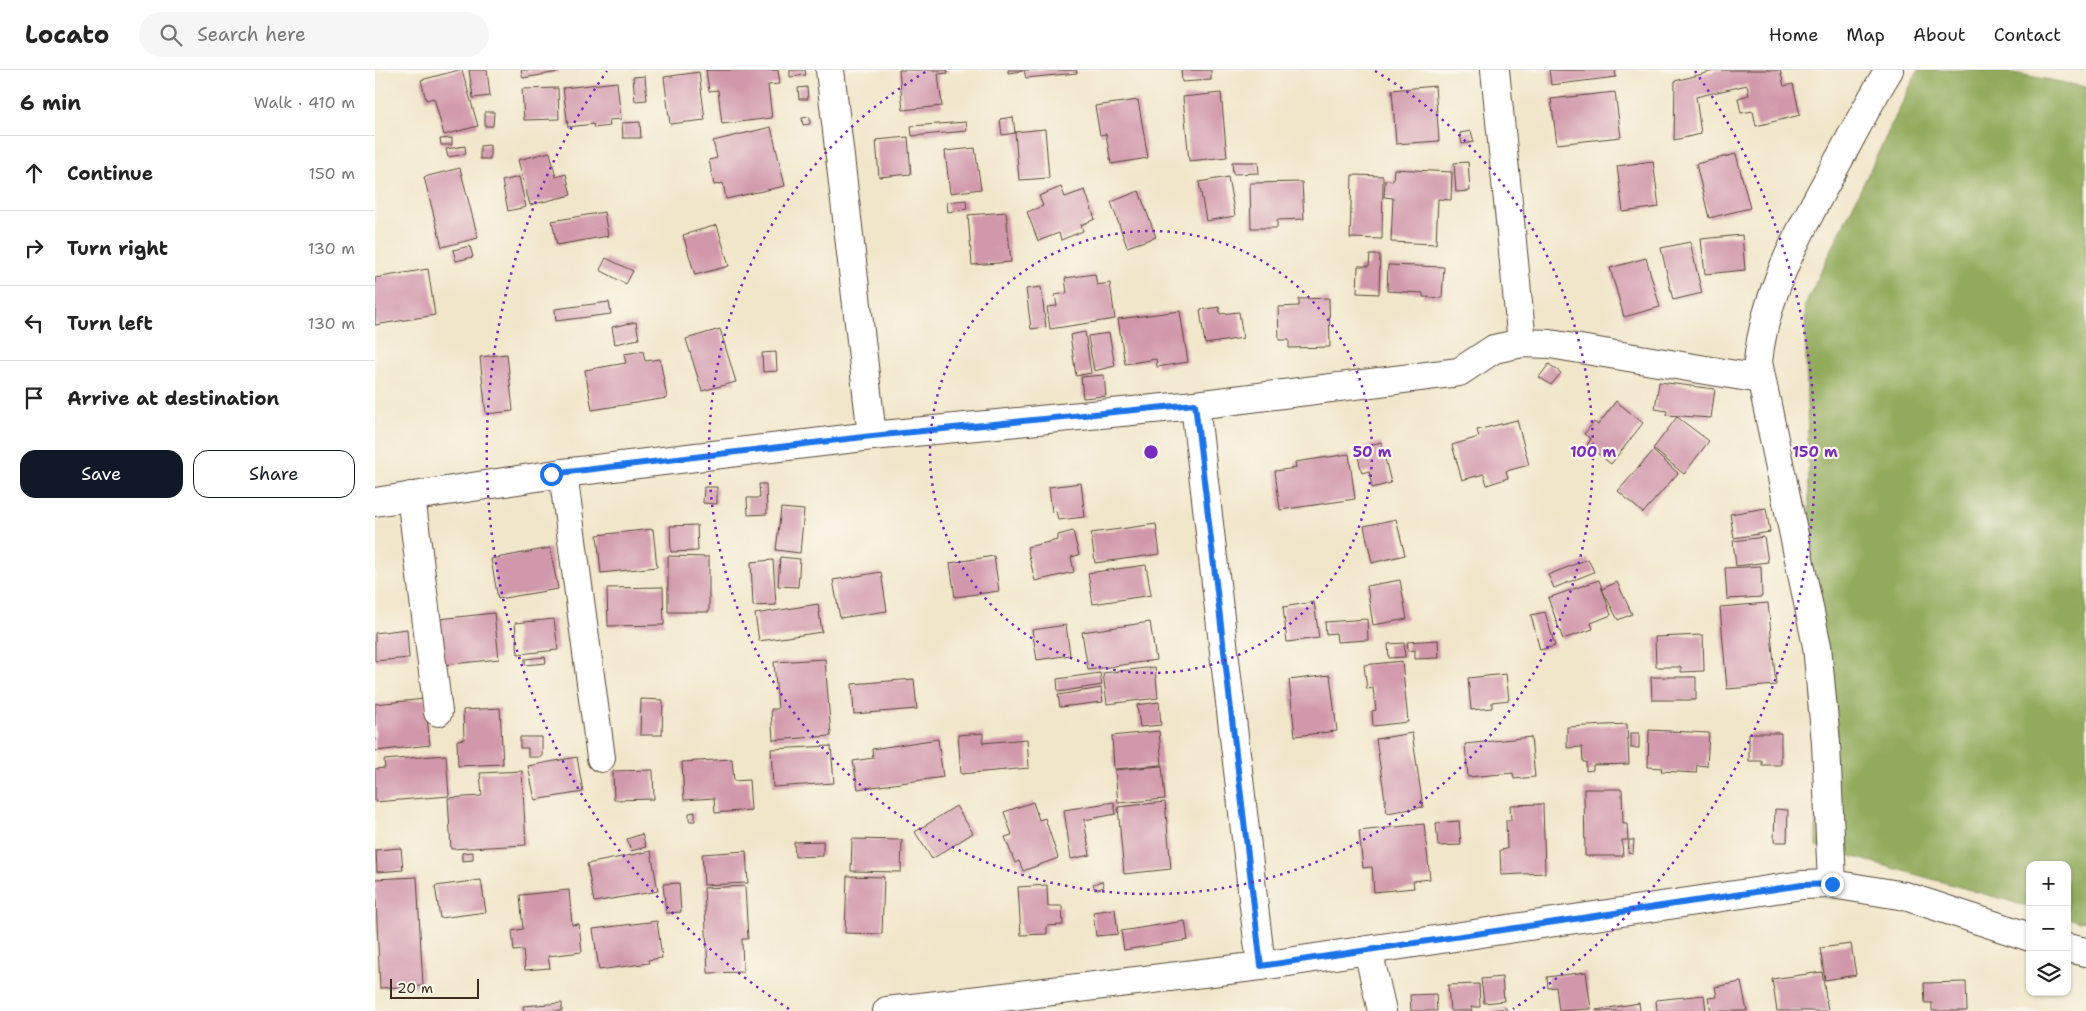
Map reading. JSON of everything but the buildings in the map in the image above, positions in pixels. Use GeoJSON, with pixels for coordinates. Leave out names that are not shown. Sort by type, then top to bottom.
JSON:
{"type":"FeatureCollection","features":[{"type":"Feature","properties":{"kind":"street"},"geometry":{"type":"LineString","coordinates":[[830,70],[872,436]]}},
{"type":"Feature","properties":{"kind":"street"},"geometry":{"type":"LineString","coordinates":[[1495,70],[1522,343]]}},
{"type":"Feature","properties":{"kind":"street"},"geometry":{"type":"LineString","coordinates":[[1832,884],[1826,743],[1817,646],[1758,362],[1761,330],[1783,271],[1803,226],[1889,70]]}},
{"type":"Feature","properties":{"kind":"street"},"geometry":{"type":"LineString","coordinates":[[375,502],[563,473],[872,436],[1195,404],[1459,372],[1494,349],[1522,343],[1550,344],[1760,379]]}},
{"type":"Feature","properties":{"kind":"street"},"geometry":{"type":"LineString","coordinates":[[1195,404],[1261,966]]}},
{"type":"Feature","properties":{"kind":"street"},"geometry":{"type":"LineString","coordinates":[[563,473],[601,758]]}},
{"type":"Feature","properties":{"kind":"street"},"geometry":{"type":"LineString","coordinates":[[411,496],[438,712]]}},
{"type":"Feature","properties":{"kind":"street"},"geometry":{"type":"LineString","coordinates":[[887,1011],[1261,966],[1802,885],[1832,884],[1905,896],[2026,936]]}},
{"type":"Feature","properties":{"kind":"street"},"geometry":{"type":"LineString","coordinates":[[2071,949],[2086,952]]}},
{"type":"Feature","properties":{"kind":"street"},"geometry":{"type":"LineString","coordinates":[[1368,950],[1382,1011]]}},
{"type":"Feature","properties":{"kind":"green space"},"geometry":{"type":"Polygon","coordinates":[[[1918,70],[1998,70],[2086,87],[2086,920],[2079,921],[2071,918],[2071,861],[2026,861],[2026,906],[1816,846],[1805,305],[1918,70]]]}},
{"type":"Feature","properties":{"kind":"route"},"geometry":{"type":"LineString","coordinates":[[551,474],[872,436],[1195,404],[1261,966],[1802,885],[1832,884]]}}]}
